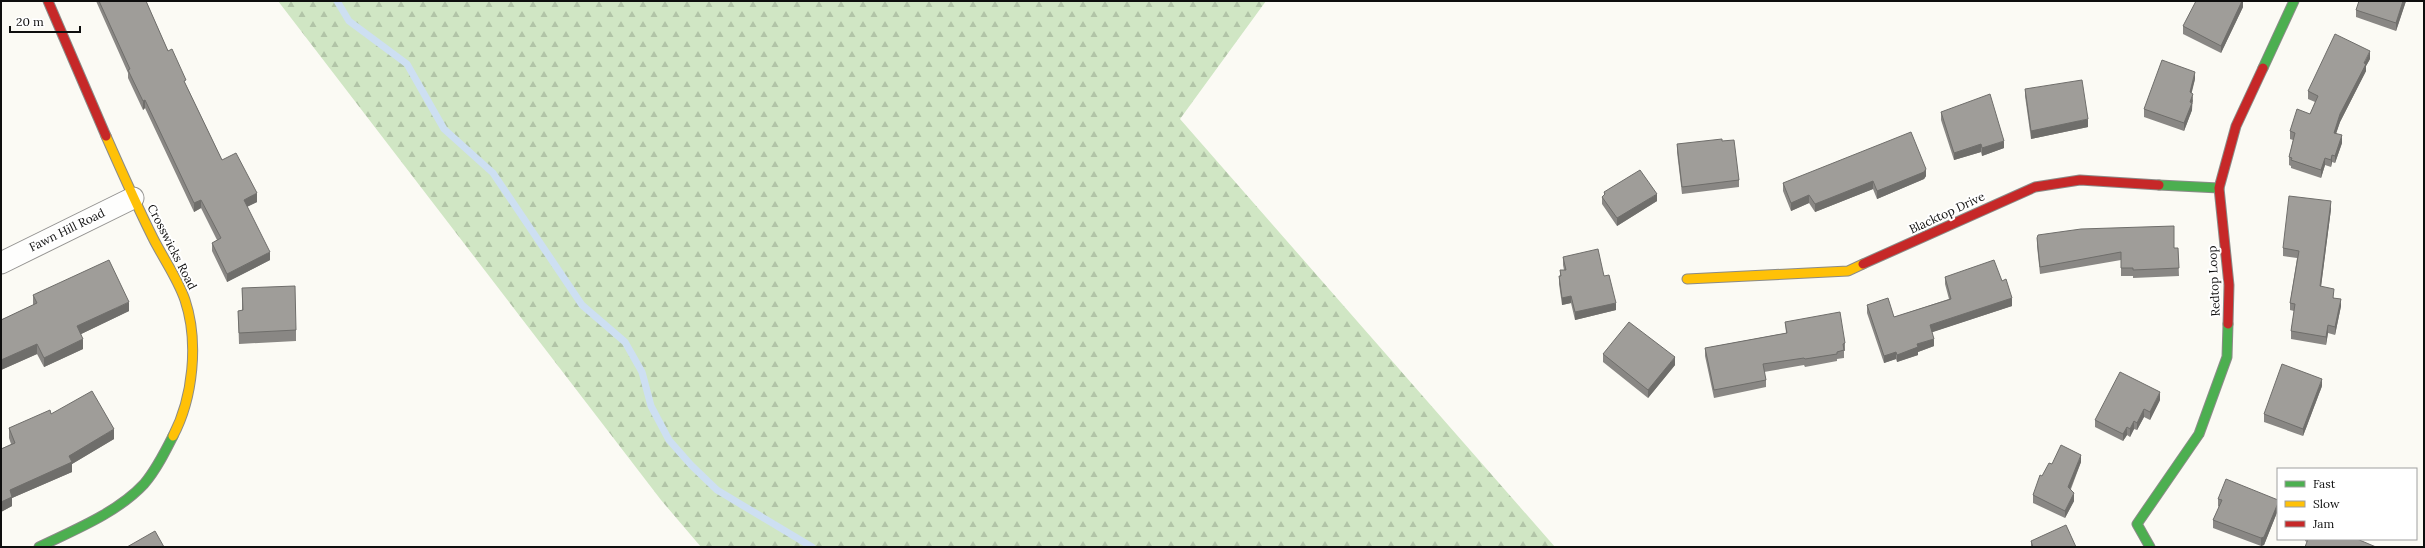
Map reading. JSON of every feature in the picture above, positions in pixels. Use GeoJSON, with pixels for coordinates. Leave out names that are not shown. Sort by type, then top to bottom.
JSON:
{"type":"FeatureCollection","features":[{"type":"Feature","properties":{"kind":"street","name":"Crosswicks Road"},"geometry":{"type":"LineString","coordinates":[[39,547],[78,528],[117,506],[144,484],[160,461],[178,427],[189,387],[193,344],[185,300],[133,198],[48,1]]}},
{"type":"Feature","properties":{"kind":"street","name":"Redtop Loop"},"geometry":{"type":"LineString","coordinates":[[2150,547],[2137,524],[2199,434],[2228,357],[2229,285],[2219,188],[2236,126],[2294,1]]}},
{"type":"Feature","properties":{"kind":"street","name":"Blacktop Drive"},"geometry":{"type":"LineString","coordinates":[[1687,279],[1848,271],[2035,187],[2080,180],[2219,188]]}},
{"type":"Feature","properties":{"kind":"street","name":"Fawn Hill Road"},"geometry":{"type":"LineString","coordinates":[[1,263],[133,198]]}},
{"type":"Feature","properties":{"kind":"green space"},"geometry":{"type":"Polygon","coordinates":[[[278,1],[1266,1],[1180,119],[1555,547],[701,547],[661,500],[278,1]]]}},
{"type":"Feature","properties":{"kind":"building"},"geometry":{"type":"Polygon","coordinates":[[[99,1],[146,1],[168,51],[172,49],[186,80],[184,81],[222,160],[236,153],[257,193],[244,200],[270,252],[227,274],[212,243],[221,238],[201,200],[194,203],[145,100],[143,101],[128,70],[130,69],[99,1]]]}},
{"type":"Feature","properties":{"kind":"building"},"geometry":{"type":"Polygon","coordinates":[[[2196,1],[2242,1],[2221,46],[2183,26],[2196,1]]]}},
{"type":"Feature","properties":{"kind":"building"},"geometry":{"type":"Polygon","coordinates":[[[2359,1],[2403,1],[2396,23],[2356,10],[2359,1]]]}},
{"type":"Feature","properties":{"kind":"building"},"geometry":{"type":"Polygon","coordinates":[[[2335,34],[2370,51],[2364,63],[2366,64],[2340,114],[2334,133],[2342,135],[2335,156],[2332,155],[2331,160],[2325,158],[2321,170],[2291,160],[2292,158],[2289,157],[2295,133],[2290,131],[2297,109],[2310,114],[2318,96],[2308,91],[2335,34]]]}},
{"type":"Feature","properties":{"kind":"building"},"geometry":{"type":"Polygon","coordinates":[[[2162,60],[2195,72],[2190,92],[2193,94],[2190,102],[2192,103],[2184,123],[2144,109],[2162,60]]]}},
{"type":"Feature","properties":{"kind":"building"},"geometry":{"type":"Polygon","coordinates":[[[2082,80],[2088,119],[2031,131],[2025,89],[2082,80]]]}},
{"type":"Feature","properties":{"kind":"building"},"geometry":{"type":"Polygon","coordinates":[[[1990,94],[2004,141],[1982,148],[1981,144],[1954,153],[1941,112],[1990,94]]]}},
{"type":"Feature","properties":{"kind":"building"},"geometry":{"type":"Polygon","coordinates":[[[1911,132],[1926,169],[1924,172],[1877,191],[1873,181],[1815,204],[1809,195],[1791,203],[1783,183],[1911,132]]]}},
{"type":"Feature","properties":{"kind":"building"},"geometry":{"type":"Polygon","coordinates":[[[1722,139],[1722,141],[1734,140],[1739,180],[1682,187],[1677,144],[1722,139]]]}},
{"type":"Feature","properties":{"kind":"building"},"geometry":{"type":"Polygon","coordinates":[[[1640,170],[1657,194],[1617,218],[1602,197],[1605,194],[1604,192],[1640,170]]]}},
{"type":"Feature","properties":{"kind":"building"},"geometry":{"type":"Polygon","coordinates":[[[2289,196],[2331,201],[2320,286],[2334,289],[2333,298],[2341,299],[2335,327],[2328,325],[2326,337],[2291,331],[2295,304],[2290,303],[2299,251],[2283,248],[2289,196]]]}},
{"type":"Feature","properties":{"kind":"building"},"geometry":{"type":"Polygon","coordinates":[[[2174,226],[2174,248],[2178,248],[2179,268],[2133,270],[2133,268],[2121,268],[2121,252],[2040,267],[2038,235],[2081,229],[2174,226]]]}},
{"type":"Feature","properties":{"kind":"building"},"geometry":{"type":"Polygon","coordinates":[[[1598,249],[1604,276],[1609,275],[1616,303],[1575,312],[1571,296],[1562,298],[1559,276],[1561,276],[1560,270],[1566,270],[1563,257],[1598,249]]]}},
{"type":"Feature","properties":{"kind":"building"},"geometry":{"type":"Polygon","coordinates":[[[109,260],[129,302],[77,326],[83,339],[44,358],[37,344],[1,360],[1,320],[37,303],[33,295],[109,260]]]}},
{"type":"Feature","properties":{"kind":"building"},"geometry":{"type":"Polygon","coordinates":[[[1994,260],[2002,281],[2006,279],[2012,298],[1930,325],[1934,339],[1917,344],[1918,347],[1897,355],[1896,352],[1884,356],[1867,305],[1888,298],[1894,317],[1951,299],[1945,277],[1994,260]]]}},
{"type":"Feature","properties":{"kind":"building"},"geometry":{"type":"Polygon","coordinates":[[[295,286],[296,330],[239,333],[238,311],[243,310],[242,288],[295,286]]]}},
{"type":"Feature","properties":{"kind":"building"},"geometry":{"type":"Polygon","coordinates":[[[1840,312],[1845,343],[1843,344],[1844,350],[1837,352],[1837,354],[1763,364],[1766,380],[1714,390],[1705,348],[1787,333],[1785,322],[1840,312]]]}},
{"type":"Feature","properties":{"kind":"building"},"geometry":{"type":"Polygon","coordinates":[[[1629,322],[1675,357],[1648,390],[1603,354],[1629,322]]]}},
{"type":"Feature","properties":{"kind":"building"},"geometry":{"type":"Polygon","coordinates":[[[2282,364],[2322,379],[2303,429],[2264,414],[2282,364]]]}},
{"type":"Feature","properties":{"kind":"building"},"geometry":{"type":"Polygon","coordinates":[[[2120,372],[2160,392],[2150,412],[2144,409],[2137,423],[2134,421],[2130,429],[2127,427],[2123,434],[2095,420],[2120,372]]]}},
{"type":"Feature","properties":{"kind":"building"},"geometry":{"type":"Polygon","coordinates":[[[92,391],[114,429],[69,456],[72,462],[10,490],[12,497],[1,502],[1,449],[15,443],[9,428],[50,410],[51,414],[92,391]]]}},
{"type":"Feature","properties":{"kind":"building"},"geometry":{"type":"Polygon","coordinates":[[[2061,445],[2081,455],[2068,487],[2074,493],[2065,511],[2033,495],[2040,475],[2042,476],[2049,463],[2052,464],[2061,445]]]}},
{"type":"Feature","properties":{"kind":"building"},"geometry":{"type":"Polygon","coordinates":[[[2226,479],[2277,500],[2277,505],[2264,537],[2261,538],[2213,520],[2222,500],[2218,499],[2226,479]]]}},
{"type":"Feature","properties":{"kind":"building"},"geometry":{"type":"Polygon","coordinates":[[[2066,525],[2076,547],[2033,547],[2031,541],[2066,525]]]}},
{"type":"Feature","properties":{"kind":"building"},"geometry":{"type":"Polygon","coordinates":[[[155,531],[164,547],[127,547],[155,531]]]}},
{"type":"Feature","properties":{"kind":"building"},"geometry":{"type":"Polygon","coordinates":[[[2308,540],[2359,540],[2376,547],[2305,547],[2308,540]]]}},
{"type":"Feature","properties":{"kind":"waterway"},"geometry":{"type":"LineString","coordinates":[[337,1],[349,21],[407,64],[444,129],[493,173],[582,305],[625,342],[642,372],[651,406],[669,440],[691,465],[717,490],[812,547]]}},
{"type":"Feature","properties":{"kind":"traffic: fast"},"geometry":{"type":"LineString","coordinates":[[2263,68],[2294,1]]}},
{"type":"Feature","properties":{"kind":"traffic: fast"},"geometry":{"type":"LineString","coordinates":[[2159,185],[2219,188]]}},
{"type":"Feature","properties":{"kind":"traffic: fast"},"geometry":{"type":"LineString","coordinates":[[2150,547],[2137,524],[2199,434],[2227,357],[2228,324]]}},
{"type":"Feature","properties":{"kind":"traffic: fast"},"geometry":{"type":"LineString","coordinates":[[39,547],[94,520],[121,504],[144,484],[163,455],[173,436]]}},
{"type":"Feature","properties":{"kind":"traffic: slow"},"geometry":{"type":"LineString","coordinates":[[106,136],[157,246],[178,284],[185,300],[189,316],[193,351],[192,370],[185,405],[173,436]]}},
{"type":"Feature","properties":{"kind":"traffic: slow"},"geometry":{"type":"LineString","coordinates":[[1687,279],[1848,271],[1863,264]]}},
{"type":"Feature","properties":{"kind":"traffic: jam"},"geometry":{"type":"LineString","coordinates":[[48,1],[106,136]]}},
{"type":"Feature","properties":{"kind":"traffic: jam"},"geometry":{"type":"LineString","coordinates":[[2228,324],[2229,285],[2219,188],[2236,126],[2263,68]]}},
{"type":"Feature","properties":{"kind":"traffic: jam"},"geometry":{"type":"LineString","coordinates":[[1863,264],[2035,187],[2080,180],[2159,185]]}}]}
